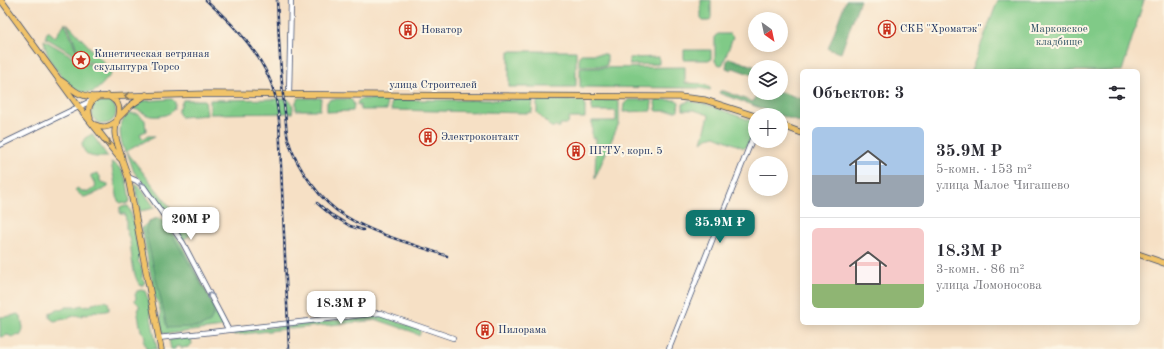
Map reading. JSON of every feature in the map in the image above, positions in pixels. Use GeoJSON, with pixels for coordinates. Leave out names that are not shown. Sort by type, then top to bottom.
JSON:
{"type":"FeatureCollection","features":[{"type":"Feature","properties":{"kind":"main road"},"geometry":{"type":"LineString","coordinates":[[1,0],[79,107],[122,160]]}},
{"type":"Feature","properties":{"kind":"main road"},"geometry":{"type":"LineString","coordinates":[[60,80],[72,90],[80,94],[97,98],[107,96],[117,105],[119,114],[116,121],[115,133],[128,177],[161,349]]}},
{"type":"Feature","properties":{"kind":"main road","name":"улица Строителей"},"geometry":{"type":"LineString","coordinates":[[107,96],[207,94],[679,97],[705,100],[748,114]]}},
{"type":"Feature","properties":{"kind":"main road"},"geometry":{"type":"LineString","coordinates":[[94,125],[103,128],[108,127],[132,105],[147,95]]}},
{"type":"Feature","properties":{"kind":"main road"},"geometry":{"type":"LineString","coordinates":[[90,120],[88,110],[89,106],[97,98]]}},
{"type":"Feature","properties":{"kind":"main road"},"geometry":{"type":"LineString","coordinates":[[788,128],[800,132]]}},
{"type":"Feature","properties":{"kind":"main road"},"geometry":{"type":"LineString","coordinates":[[1140,255],[1164,263]]}},
{"type":"Feature","properties":{"kind":"street"},"geometry":{"type":"LineString","coordinates":[[289,95],[291,0]]}},
{"type":"Feature","properties":{"kind":"street"},"geometry":{"type":"LineString","coordinates":[[0,145],[97,98]]}},
{"type":"Feature","properties":{"kind":"street"},"geometry":{"type":"LineString","coordinates":[[669,349],[749,148]]}},
{"type":"Feature","properties":{"kind":"street"},"geometry":{"type":"LineString","coordinates":[[128,177],[137,181],[144,187],[182,243],[228,329]]}},
{"type":"Feature","properties":{"kind":"street"},"geometry":{"type":"LineString","coordinates":[[158,338],[380,313],[453,338]]}},
{"type":"Feature","properties":{"kind":"green space"},"geometry":{"type":"Polygon","coordinates":[[[701,0],[711,0],[711,19],[709,21],[703,21],[701,19],[701,0]]]}},
{"type":"Feature","properties":{"kind":"green space"},"geometry":{"type":"Polygon","coordinates":[[[846,0],[860,0],[841,53],[828,49],[846,0]]]}},
{"type":"Feature","properties":{"kind":"green space","name":"Марковское кладбище"},"geometry":{"type":"Polygon","coordinates":[[[998,0],[1144,0],[1123,69],[972,69],[998,0]]]}},
{"type":"Feature","properties":{"kind":"green space"},"geometry":{"type":"Polygon","coordinates":[[[65,23],[78,54],[76,56],[46,38],[48,31],[55,37],[65,23]]]}},
{"type":"Feature","properties":{"kind":"green space"},"geometry":{"type":"Polygon","coordinates":[[[67,23],[109,68],[86,61],[85,55],[79,54],[67,23]]]}},
{"type":"Feature","properties":{"kind":"green space"},"geometry":{"type":"Polygon","coordinates":[[[718,34],[730,34],[733,37],[723,64],[721,65],[717,64],[715,61],[715,36],[718,34]]]}},
{"type":"Feature","properties":{"kind":"green space"},"geometry":{"type":"Polygon","coordinates":[[[44,40],[75,58],[75,62],[78,65],[83,65],[86,63],[110,71],[111,74],[95,91],[86,93],[80,91],[67,82],[56,70],[48,56],[44,40]]]}},
{"type":"Feature","properties":{"kind":"green space"},"geometry":{"type":"Polygon","coordinates":[[[684,50],[711,50],[711,60],[684,60],[684,50]]]}},
{"type":"Feature","properties":{"kind":"green space"},"geometry":{"type":"Polygon","coordinates":[[[509,51],[576,51],[576,87],[509,87],[509,51]]]}},
{"type":"Feature","properties":{"kind":"green space"},"geometry":{"type":"Polygon","coordinates":[[[581,54],[606,54],[607,64],[606,66],[581,66],[579,65],[579,56],[581,54]]]}},
{"type":"Feature","properties":{"kind":"green space"},"geometry":{"type":"Polygon","coordinates":[[[659,57],[659,64],[630,65],[629,58],[659,57]]]}},
{"type":"Feature","properties":{"kind":"green space"},"geometry":{"type":"Polygon","coordinates":[[[729,58],[748,64],[748,73],[733,68],[731,70],[726,68],[729,58]]]}},
{"type":"Feature","properties":{"kind":"green space"},"geometry":{"type":"Polygon","coordinates":[[[685,67],[685,83],[702,84],[711,89],[580,87],[580,68],[685,67]]]}},
{"type":"Feature","properties":{"kind":"green space"},"geometry":{"type":"Polygon","coordinates":[[[720,91],[724,91],[753,102],[754,100],[788,100],[788,94],[800,98],[800,122],[788,118],[788,108],[760,108],[719,93],[720,91]]]}},
{"type":"Feature","properties":{"kind":"green space"},"geometry":{"type":"Polygon","coordinates":[[[299,98],[321,98],[320,110],[296,110],[296,101],[299,98]]]}},
{"type":"Feature","properties":{"kind":"green space"},"geometry":{"type":"Polygon","coordinates":[[[172,99],[175,102],[173,110],[167,114],[159,116],[151,116],[132,109],[143,101],[172,99]]]}},
{"type":"Feature","properties":{"kind":"green space"},"geometry":{"type":"Polygon","coordinates":[[[288,99],[293,105],[292,113],[210,114],[210,100],[288,99]]]}},
{"type":"Feature","properties":{"kind":"green space"},"geometry":{"type":"Polygon","coordinates":[[[331,99],[351,99],[354,104],[353,111],[327,112],[327,102],[331,99]]]}},
{"type":"Feature","properties":{"kind":"green space"},"geometry":{"type":"Polygon","coordinates":[[[360,99],[386,99],[387,110],[360,110],[360,105],[357,105],[360,99]]]}},
{"type":"Feature","properties":{"kind":"green space"},"geometry":{"type":"Polygon","coordinates":[[[104,100],[109,101],[115,107],[115,117],[109,123],[104,124],[99,123],[93,117],[92,112],[93,107],[99,101],[104,100]]]}},
{"type":"Feature","properties":{"kind":"green space"},"geometry":{"type":"Polygon","coordinates":[[[183,100],[205,100],[207,115],[181,117],[178,112],[183,100]]]}},
{"type":"Feature","properties":{"kind":"green space"},"geometry":{"type":"Polygon","coordinates":[[[393,100],[533,100],[532,112],[527,113],[391,110],[391,102],[393,100]]]}},
{"type":"Feature","properties":{"kind":"green space"},"geometry":{"type":"Polygon","coordinates":[[[539,100],[582,100],[585,103],[585,118],[569,118],[568,124],[560,124],[560,127],[551,127],[537,113],[537,102],[539,100]]]}},
{"type":"Feature","properties":{"kind":"green space"},"geometry":{"type":"Polygon","coordinates":[[[594,100],[617,100],[619,103],[619,123],[595,178],[596,138],[592,138],[592,121],[616,121],[616,111],[592,111],[592,102],[594,100]]]}},
{"type":"Feature","properties":{"kind":"green space"},"geometry":{"type":"Polygon","coordinates":[[[628,100],[650,100],[652,102],[651,111],[623,112],[624,104],[628,100]]]}},
{"type":"Feature","properties":{"kind":"green space"},"geometry":{"type":"Polygon","coordinates":[[[657,100],[676,100],[679,102],[678,110],[657,111],[655,102],[657,100]]]}},
{"type":"Feature","properties":{"kind":"green space"},"geometry":{"type":"Polygon","coordinates":[[[689,101],[708,105],[748,119],[748,144],[744,148],[715,136],[707,138],[702,142],[709,115],[694,110],[683,110],[683,104],[689,101]]]}},
{"type":"Feature","properties":{"kind":"green space"},"geometry":{"type":"Polygon","coordinates":[[[128,114],[138,114],[145,120],[146,131],[140,134],[143,139],[148,136],[155,136],[125,152],[120,127],[124,118],[128,114]]]}},
{"type":"Feature","properties":{"kind":"green space"},"geometry":{"type":"Polygon","coordinates":[[[92,134],[108,157],[91,156],[85,152],[82,143],[85,138],[92,134]]]}},
{"type":"Feature","properties":{"kind":"green space"},"geometry":{"type":"Polygon","coordinates":[[[127,152],[191,234],[185,239],[182,239],[145,185],[134,172],[127,152]]]}},
{"type":"Feature","properties":{"kind":"green space"},"geometry":{"type":"Polygon","coordinates":[[[111,162],[120,169],[127,183],[130,201],[126,204],[118,201],[111,162]]]}},
{"type":"Feature","properties":{"kind":"green space"},"geometry":{"type":"Polygon","coordinates":[[[97,173],[100,176],[100,181],[108,184],[108,187],[85,197],[75,190],[77,188],[83,192],[87,192],[91,190],[96,186],[91,175],[97,173]]]}},
{"type":"Feature","properties":{"kind":"green space"},"geometry":{"type":"Polygon","coordinates":[[[135,184],[142,190],[155,208],[140,211],[135,184]]]}},
{"type":"Feature","properties":{"kind":"green space"},"geometry":{"type":"Polygon","coordinates":[[[128,206],[135,223],[135,234],[140,256],[138,261],[142,269],[142,278],[145,281],[141,286],[134,271],[130,242],[126,229],[125,214],[120,214],[120,207],[128,206]]]}},
{"type":"Feature","properties":{"kind":"green space"},"geometry":{"type":"Polygon","coordinates":[[[158,218],[168,225],[181,244],[224,324],[223,327],[167,334],[162,332],[160,309],[155,296],[142,228],[149,221],[158,218]]]}},
{"type":"Feature","properties":{"kind":"green space"},"geometry":{"type":"Polygon","coordinates":[[[158,218],[164,221],[211,300],[214,313],[210,322],[199,327],[167,328],[145,230],[149,221],[158,218]]]}},
{"type":"Feature","properties":{"kind":"green space"},"geometry":{"type":"Polygon","coordinates":[[[137,291],[145,291],[148,300],[157,349],[146,349],[143,341],[145,338],[141,331],[137,309],[139,308],[139,305],[135,301],[137,291]]]}},
{"type":"Feature","properties":{"kind":"green space"},"geometry":{"type":"Polygon","coordinates":[[[104,301],[108,302],[109,310],[102,312],[95,311],[87,315],[77,315],[54,321],[50,318],[50,313],[57,309],[61,310],[66,307],[76,307],[82,305],[84,307],[87,305],[90,306],[92,304],[104,301]]]}},
{"type":"Feature","properties":{"kind":"green space"},"geometry":{"type":"Polygon","coordinates":[[[17,314],[21,316],[23,326],[23,331],[20,336],[17,335],[12,337],[8,335],[0,337],[0,317],[17,314]]]}},
{"type":"Feature","properties":{"kind":"green space"},"geometry":{"type":"Polygon","coordinates":[[[378,315],[421,330],[419,336],[413,332],[378,320],[289,329],[289,326],[378,315]]]}},
{"type":"Feature","properties":{"kind":"green space"},"geometry":{"type":"Polygon","coordinates":[[[287,326],[287,329],[234,335],[233,331],[287,326]]]}},
{"type":"Feature","properties":{"kind":"green space"},"geometry":{"type":"Polygon","coordinates":[[[191,338],[192,344],[188,347],[181,348],[180,346],[175,347],[175,349],[171,349],[169,340],[191,338]]]}},
{"type":"Feature","properties":{"kind":"railway"},"geometry":{"type":"LineString","coordinates":[[206,0],[228,20],[248,43],[264,67],[275,95],[279,120],[289,349]]}},
{"type":"Feature","properties":{"kind":"railway"},"geometry":{"type":"LineString","coordinates":[[277,0],[281,70],[288,139],[297,161],[310,183],[336,210],[357,223],[395,239],[447,256]]}},
{"type":"Feature","properties":{"kind":"railway"},"geometry":{"type":"LineString","coordinates":[[317,203],[336,219]]}},
{"type":"Feature","properties":{"kind":"railway"},"geometry":{"type":"LineString","coordinates":[[332,215],[350,226],[363,230]]}},
{"type":"Feature","properties":{"kind":"place","name":"СКБ \"Хроматэк\""},"geometry":{"type":"Point","coordinates":[887,29]}},
{"type":"Feature","properties":{"kind":"place","name":"Новатор"},"geometry":{"type":"Point","coordinates":[408,30]}},
{"type":"Feature","properties":{"kind":"place","name":"Кинетическая ветряная скульптура Торсо"},"geometry":{"type":"Point","coordinates":[81,60]}},
{"type":"Feature","properties":{"kind":"place","name":"Электроконтакт"},"geometry":{"type":"Point","coordinates":[428,137]}},
{"type":"Feature","properties":{"kind":"place","name":"ПГТУ, корп. 5"},"geometry":{"type":"Point","coordinates":[576,151]}},
{"type":"Feature","properties":{"kind":"place","name":"Пилорама"},"geometry":{"type":"Point","coordinates":[485,330]}}]}
